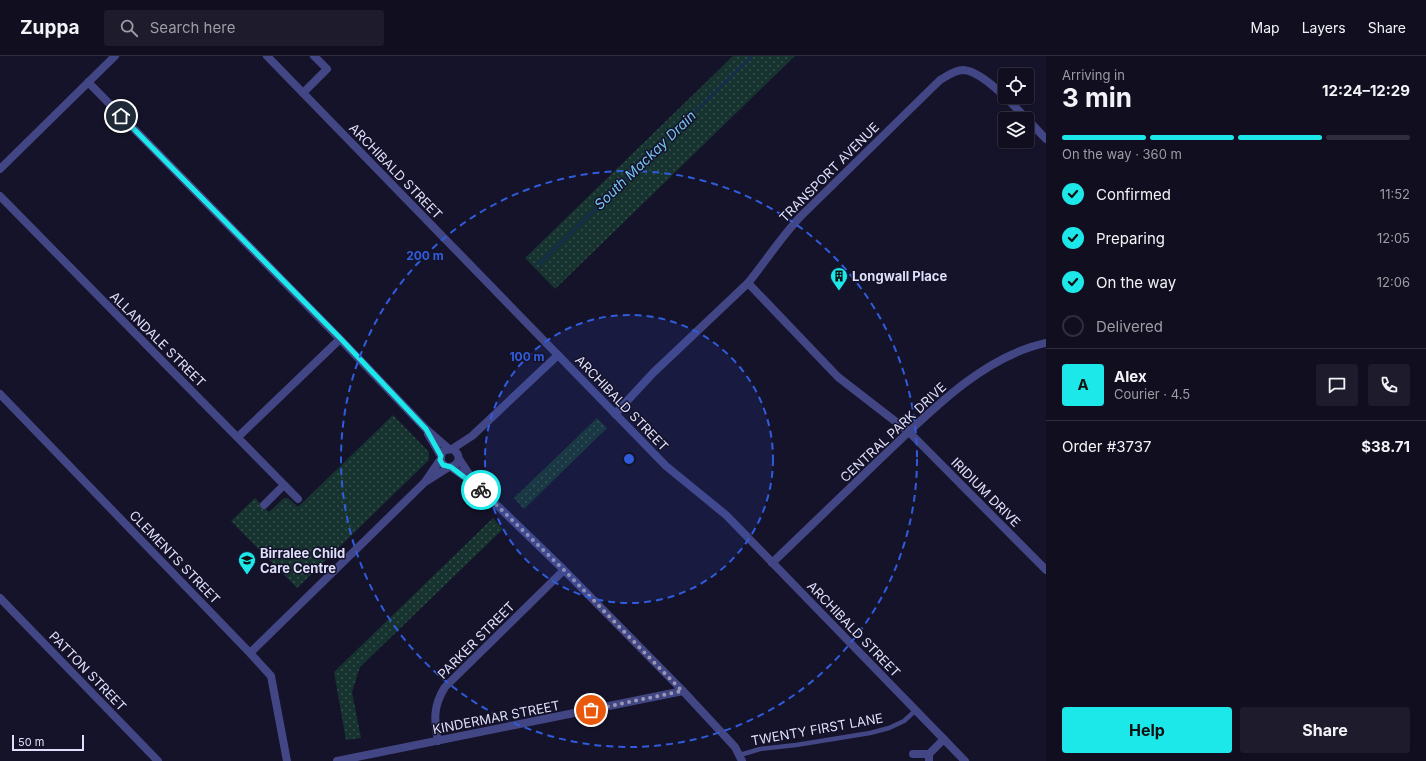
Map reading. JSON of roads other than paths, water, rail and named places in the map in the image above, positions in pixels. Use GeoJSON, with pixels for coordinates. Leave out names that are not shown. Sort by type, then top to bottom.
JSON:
{"type":"FeatureCollection","features":[{"type":"Feature","properties":{"kind":"street"},"geometry":{"type":"LineString","coordinates":[[0,169],[115,56]]}},
{"type":"Feature","properties":{"kind":"street","name":"ARCHIBALD STREET"},"geometry":{"type":"LineString","coordinates":[[267,56],[666,466],[726,515],[965,761]]}},
{"type":"Feature","properties":{"kind":"street"},"geometry":{"type":"LineString","coordinates":[[303,93],[327,69],[314,56]]}},
{"type":"Feature","properties":{"kind":"street","name":"TRANSPORT AVENUE"},"geometry":{"type":"LineString","coordinates":[[615,414],[653,373],[748,283],[762,266],[787,230],[940,80],[951,73],[962,70],[971,72],[996,88],[1020,112]]}},
{"type":"Feature","properties":{"kind":"street"},"geometry":{"type":"LineString","coordinates":[[88,82],[340,338],[426,429],[457,452],[459,458],[476,484]]}},
{"type":"Feature","properties":{"kind":"street","name":"TRANSPORT AVENUE"},"geometry":{"type":"LineString","coordinates":[[1034,126],[1046,138]]}},
{"type":"Feature","properties":{"kind":"street","name":"ALLANDALE STREET"},"geometry":{"type":"LineString","coordinates":[[0,196],[298,499]]}},
{"type":"Feature","properties":{"kind":"street"},"geometry":{"type":"LineString","coordinates":[[748,283],[838,377],[909,432]]}},
{"type":"Feature","properties":{"kind":"street"},"geometry":{"type":"LineString","coordinates":[[238,437],[340,338]]}},
{"type":"Feature","properties":{"kind":"street","name":"CENTRAL PARK DRIVE"},"geometry":{"type":"LineString","coordinates":[[772,563],[909,432],[976,375],[1017,351],[1046,342]]}},
{"type":"Feature","properties":{"kind":"street"},"geometry":{"type":"LineString","coordinates":[[250,652],[425,482],[441,458],[442,452],[451,449],[472,436],[558,354]]}},
{"type":"Feature","properties":{"kind":"street","name":"CLEMENTS STREET"},"geometry":{"type":"LineString","coordinates":[[0,394],[250,652],[271,676],[287,761]]}},
{"type":"Feature","properties":{"kind":"street"},"geometry":{"type":"LineString","coordinates":[[426,429],[443,465],[450,467],[476,484],[564,570],[735,747],[741,758]]}},
{"type":"Feature","properties":{"kind":"street","name":"IRIDIUM DRIVE"},"geometry":{"type":"LineString","coordinates":[[909,432],[1046,570]]}},
{"type":"Feature","properties":{"kind":"street"},"geometry":{"type":"LineString","coordinates":[[425,482],[458,463],[459,458],[472,436]]}},
{"type":"Feature","properties":{"kind":"street"},"geometry":{"type":"LineString","coordinates":[[264,505],[284,485]]}},
{"type":"Feature","properties":{"kind":"street","name":"PARKER STREET"},"geometry":{"type":"LineString","coordinates":[[438,741],[435,715],[438,698],[445,687],[564,570]]}},
{"type":"Feature","properties":{"kind":"street","name":"PATTON STREET"},"geometry":{"type":"LineString","coordinates":[[0,598],[158,761]]}},
{"type":"Feature","properties":{"kind":"street","name":"KINDERMAR STREET"},"geometry":{"type":"LineString","coordinates":[[337,761],[682,691]]}},
{"type":"Feature","properties":{"kind":"street"},"geometry":{"type":"LineString","coordinates":[[913,754],[929,757],[944,740]]}},
{"type":"Feature","properties":{"kind":"lane","name":"TWENTY FIRST LANE"},"geometry":{"type":"LineString","coordinates":[[741,758],[760,749],[796,745],[870,733],[889,728],[904,721],[916,710]]}},
{"type":"Feature","properties":{"kind":"waterway","name":"South Mackay Drain"},"geometry":{"type":"LineString","coordinates":[[539,264],[752,56]]}},
{"type":"Feature","properties":{"kind":"place","name":"Longwall Place"},"geometry":{"type":"Point","coordinates":[839,291]}},
{"type":"Feature","properties":{"kind":"place","name":"Birralee Child Care Centre"},"geometry":{"type":"Point","coordinates":[247,575]}}]}
